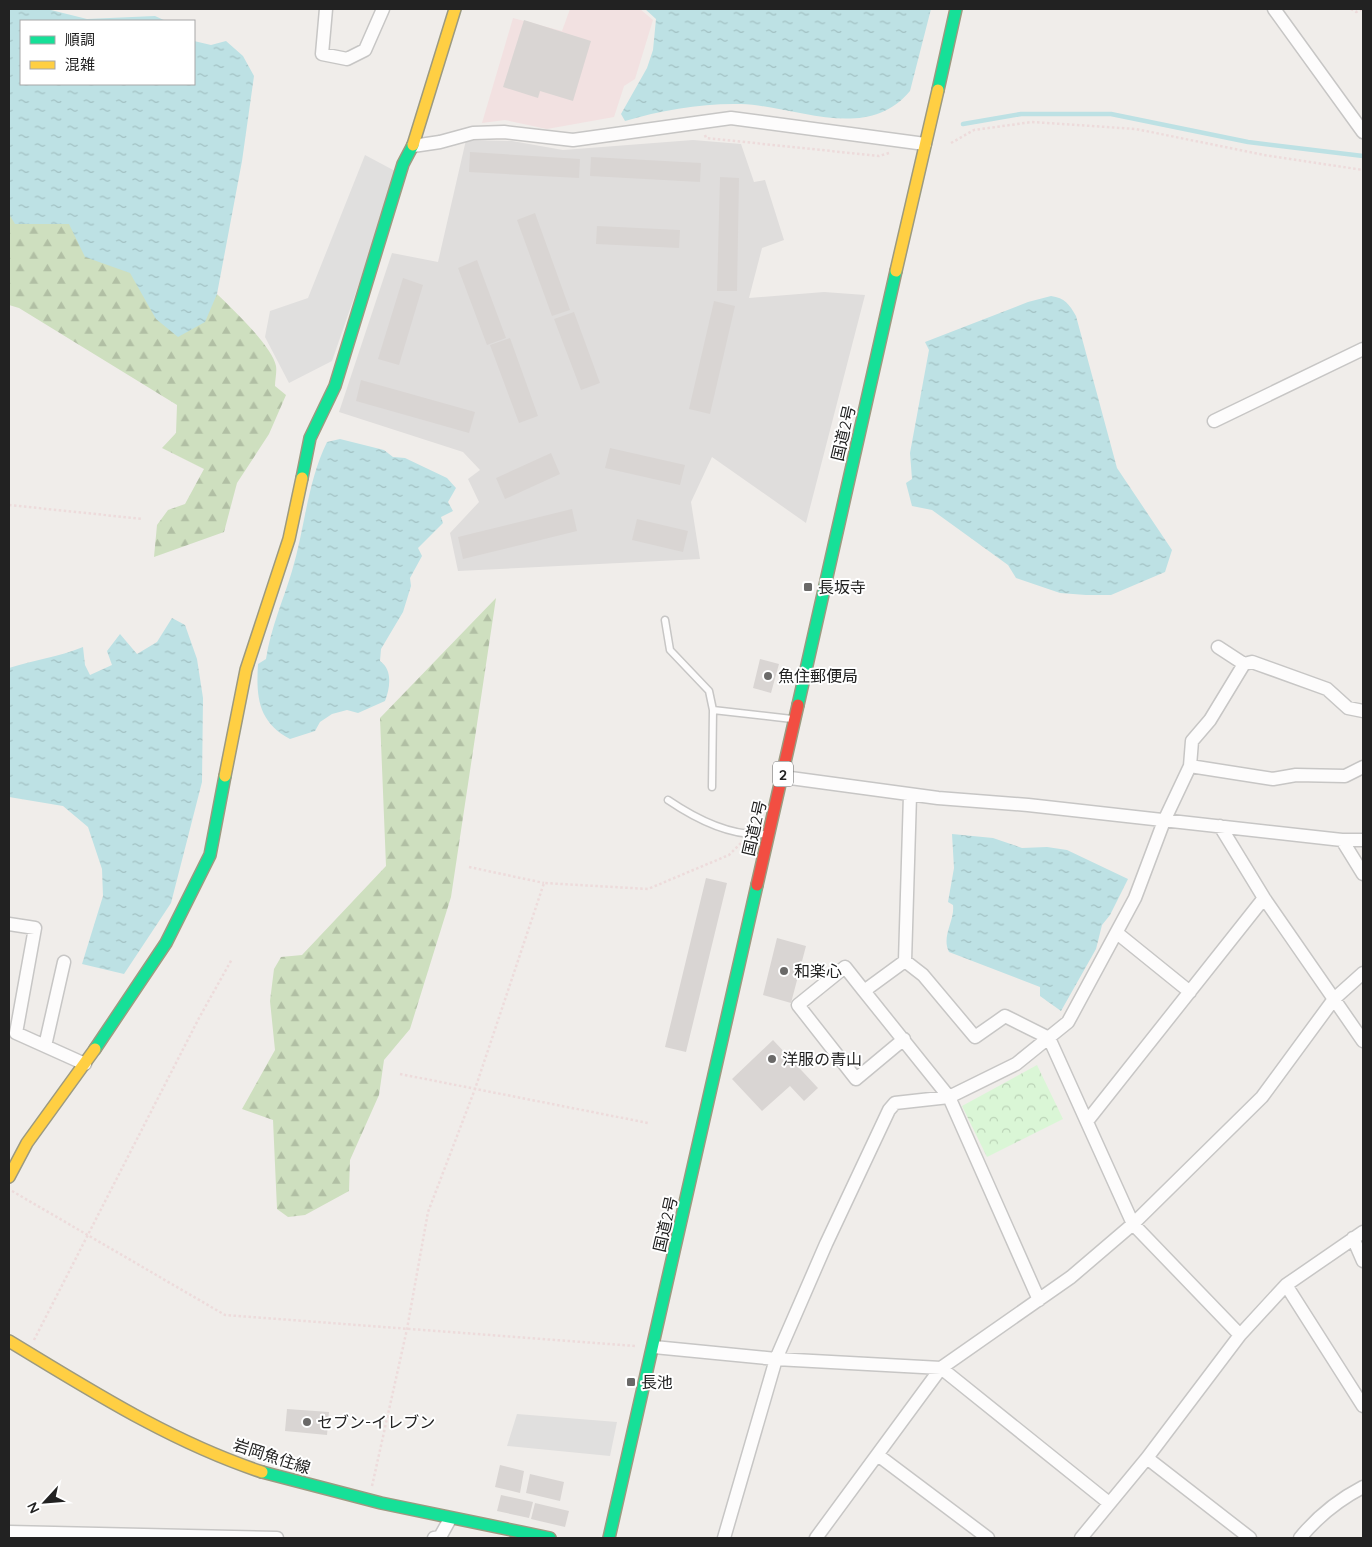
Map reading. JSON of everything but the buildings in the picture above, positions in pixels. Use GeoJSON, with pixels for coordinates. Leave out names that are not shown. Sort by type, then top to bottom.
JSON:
{"type":"FeatureCollection","features":[{"type":"Feature","properties":{"kind":"main road"},"geometry":{"type":"LineString","coordinates":[[9,1177],[27,1143],[85,1064],[166,943],[210,855],[246,670],[289,540],[310,438],[334,386],[403,164],[412,146],[455,9]]}},
{"type":"Feature","properties":{"kind":"main road","name":"国道2号"},"geometry":{"type":"LineString","coordinates":[[609,1538],[654,1348],[956,9]]}},
{"type":"Feature","properties":{"kind":"main road","name":"岩岡魚住線"},"geometry":{"type":"LineString","coordinates":[[9,1341],[155,1426],[209,1452],[298,1483],[450,1519],[550,1538]]}},
{"type":"Feature","properties":{"kind":"street"},"geometry":{"type":"LineString","coordinates":[[326,9],[322,54],[347,58],[366,50],[383,9]]}},
{"type":"Feature","properties":{"kind":"street"},"geometry":{"type":"LineString","coordinates":[[1274,9],[1363,132]]}},
{"type":"Feature","properties":{"kind":"street"},"geometry":{"type":"LineString","coordinates":[[412,146],[440,142],[473,133],[504,132],[573,140],[731,118],[925,144]]}},
{"type":"Feature","properties":{"kind":"street"},"geometry":{"type":"LineString","coordinates":[[1214,421],[1363,349]]}},
{"type":"Feature","properties":{"kind":"street"},"geometry":{"type":"LineString","coordinates":[[1218,647],[1244,664]]}},
{"type":"Feature","properties":{"kind":"street"},"geometry":{"type":"LineString","coordinates":[[724,1538],[776,1359],[826,1244],[889,1110],[895,1103],[907,1100],[949,1097],[1016,1064],[1068,1022],[1135,898],[1164,820],[1190,766],[1192,741],[1210,720],[1244,664],[1252,662],[1326,689],[1348,708],[1363,711]]}},
{"type":"Feature","properties":{"kind":"street"},"geometry":{"type":"LineString","coordinates":[[1190,766],[1273,780],[1296,775],[1345,776],[1363,767]]}},
{"type":"Feature","properties":{"kind":"street"},"geometry":{"type":"LineString","coordinates":[[783,777],[910,795],[1342,840],[1363,840]]}},
{"type":"Feature","properties":{"kind":"street"},"geometry":{"type":"LineString","coordinates":[[905,961],[910,795]]}},
{"type":"Feature","properties":{"kind":"street"},"geometry":{"type":"LineString","coordinates":[[1220,826],[1264,898],[1363,1041]]}},
{"type":"Feature","properties":{"kind":"street"},"geometry":{"type":"LineString","coordinates":[[1342,840],[1363,874]]}},
{"type":"Feature","properties":{"kind":"street"},"geometry":{"type":"LineString","coordinates":[[1088,1120],[1264,898]]}},
{"type":"Feature","properties":{"kind":"street"},"geometry":{"type":"LineString","coordinates":[[9,924],[35,928],[16,1033],[85,1064]]}},
{"type":"Feature","properties":{"kind":"street"},"geometry":{"type":"LineString","coordinates":[[1117,933],[1190,992]]}},
{"type":"Feature","properties":{"kind":"street"},"geometry":{"type":"LineString","coordinates":[[864,991],[905,961]]}},
{"type":"Feature","properties":{"kind":"street"},"geometry":{"type":"LineString","coordinates":[[905,961],[923,975],[975,1037],[1005,1016],[1049,1038],[1088,1120],[1133,1224],[1240,1335]]}},
{"type":"Feature","properties":{"kind":"street"},"geometry":{"type":"LineString","coordinates":[[45,1046],[64,962]]}},
{"type":"Feature","properties":{"kind":"street"},"geometry":{"type":"LineString","coordinates":[[904,1039],[856,1078],[798,1005],[845,968],[904,1039],[949,1097],[1039,1300]]}},
{"type":"Feature","properties":{"kind":"street"},"geometry":{"type":"LineString","coordinates":[[816,1538],[879,1456],[941,1368],[1071,1278],[1133,1224],[1262,1097],[1334,999],[1363,973]]}},
{"type":"Feature","properties":{"kind":"street"},"geometry":{"type":"LineString","coordinates":[[1081,1538],[1147,1458],[1240,1335],[1286,1285],[1358,1235],[1363,1261]]}},
{"type":"Feature","properties":{"kind":"street"},"geometry":{"type":"LineString","coordinates":[[1286,1285],[1363,1406]]}},
{"type":"Feature","properties":{"kind":"street"},"geometry":{"type":"LineString","coordinates":[[654,1348],[776,1359],[941,1368],[1109,1503]]}},
{"type":"Feature","properties":{"kind":"street"},"geometry":{"type":"LineString","coordinates":[[879,1456],[988,1538]]}},
{"type":"Feature","properties":{"kind":"street"},"geometry":{"type":"LineString","coordinates":[[1147,1458],[1250,1538]]}},
{"type":"Feature","properties":{"kind":"street"},"geometry":{"type":"LineString","coordinates":[[1300,1538],[1315,1520],[1349,1494],[1363,1487]]}},
{"type":"Feature","properties":{"kind":"street"},"geometry":{"type":"LineString","coordinates":[[434,1538],[440,1537],[450,1519]]}},
{"type":"Feature","properties":{"kind":"street"},"geometry":{"type":"LineString","coordinates":[[9,1532],[278,1538]]}},
{"type":"Feature","properties":{"kind":"lane"},"geometry":{"type":"LineString","coordinates":[[665,620],[670,650],[709,691],[713,710],[712,787]]}},
{"type":"Feature","properties":{"kind":"lane"},"geometry":{"type":"LineString","coordinates":[[713,710],[796,719]]}},
{"type":"Feature","properties":{"kind":"lane"},"geometry":{"type":"LineString","coordinates":[[668,800],[692,816],[748,836],[769,834]]}},
{"type":"Feature","properties":{"kind":"path"},"geometry":{"type":"LineString","coordinates":[[1351,9],[1356,12],[1363,9]]}},
{"type":"Feature","properties":{"kind":"path"},"geometry":{"type":"LineString","coordinates":[[695,122],[706,138],[879,156],[893,152]]}},
{"type":"Feature","properties":{"kind":"path"},"geometry":{"type":"LineString","coordinates":[[950,143],[974,130],[1032,122],[1136,129],[1264,155],[1363,170]]}},
{"type":"Feature","properties":{"kind":"path"},"geometry":{"type":"LineString","coordinates":[[9,505],[143,519]]}},
{"type":"Feature","properties":{"kind":"path"},"geometry":{"type":"LineString","coordinates":[[469,867],[544,884],[648,889],[730,855],[748,836]]}},
{"type":"Feature","properties":{"kind":"path"},"geometry":{"type":"LineString","coordinates":[[368,1500],[407,1329],[428,1212],[474,1089],[544,884]]}},
{"type":"Feature","properties":{"kind":"path"},"geometry":{"type":"LineString","coordinates":[[28,1353],[199,1018],[232,958]]}},
{"type":"Feature","properties":{"kind":"path"},"geometry":{"type":"LineString","coordinates":[[400,1074],[648,1123]]}},
{"type":"Feature","properties":{"kind":"path"},"geometry":{"type":"LineString","coordinates":[[9,1190],[225,1315],[654,1348]]}},
{"type":"Feature","properties":{"kind":"shaded area"},"geometry":{"type":"Polygon","coordinates":[[[570,9],[640,9],[653,20],[635,79],[624,86],[614,117],[547,129],[505,120],[482,123],[513,18],[562,31],[570,9]]]}},
{"type":"Feature","properties":{"kind":"shaded area"},"geometry":{"type":"Polygon","coordinates":[[[466,140],[512,141],[563,150],[693,140],[741,144],[754,182],[765,180],[784,240],[762,248],[749,298],[824,292],[865,295],[806,523],[712,457],[691,502],[700,559],[458,571],[450,533],[479,502],[468,479],[480,470],[463,452],[339,412],[392,253],[438,262],[466,140]]]}},
{"type":"Feature","properties":{"kind":"shaded area"},"geometry":{"type":"Polygon","coordinates":[[[365,155],[395,171],[389,197],[332,361],[289,383],[265,337],[270,311],[308,298],[365,155]]]}},
{"type":"Feature","properties":{"kind":"shaded area"},"geometry":{"type":"Polygon","coordinates":[[[517,1414],[617,1422],[610,1456],[507,1446],[517,1414]]]}},
{"type":"Feature","properties":{"kind":"green space"},"geometry":{"type":"Polygon","coordinates":[[[9,190],[193,272],[240,317],[272,356],[276,366],[275,386],[286,395],[269,434],[237,483],[224,532],[154,557],[157,525],[168,510],[185,504],[204,469],[162,448],[176,433],[177,405],[19,308],[9,305],[9,190]]]}},
{"type":"Feature","properties":{"kind":"green space"},"geometry":{"type":"Polygon","coordinates":[[[496,598],[451,897],[410,1029],[384,1060],[379,1095],[350,1160],[349,1191],[305,1215],[288,1217],[277,1209],[273,1120],[242,1109],[275,1050],[270,1001],[274,969],[281,957],[302,955],[386,866],[380,718],[496,598]]]}},
{"type":"Feature","properties":{"kind":"green space"},"geometry":{"type":"Polygon","coordinates":[[[1037,1065],[1063,1119],[987,1157],[962,1106],[1037,1065]]]}},
{"type":"Feature","properties":{"kind":"water"},"geometry":{"type":"Polygon","coordinates":[[[9,9],[47,9],[87,19],[155,16],[164,20],[20,20],[20,85],[195,85],[195,41],[211,45],[226,41],[243,56],[254,76],[242,161],[217,294],[205,322],[178,337],[156,319],[130,273],[85,257],[69,224],[15,224],[9,214],[9,9]]]}},
{"type":"Feature","properties":{"kind":"water"},"geometry":{"type":"Polygon","coordinates":[[[645,9],[931,9],[910,91],[893,107],[873,115],[852,118],[830,118],[762,106],[727,104],[682,108],[625,121],[621,114],[647,68],[653,50],[656,19],[645,9]]]}},
{"type":"Feature","properties":{"kind":"water"},"geometry":{"type":"Polygon","coordinates":[[[1051,296],[1066,302],[1076,316],[1117,468],[1172,550],[1165,572],[1111,595],[1060,593],[1016,578],[1008,565],[932,510],[912,506],[906,483],[912,479],[910,453],[929,350],[925,342],[1028,302],[1051,296]]]}},
{"type":"Feature","properties":{"kind":"water"},"geometry":{"type":"Polygon","coordinates":[[[340,439],[384,450],[393,457],[405,458],[447,478],[456,488],[448,502],[453,511],[441,517],[443,523],[418,548],[422,556],[410,578],[411,586],[403,612],[381,649],[380,661],[389,674],[388,691],[385,701],[358,713],[347,710],[332,714],[320,722],[315,731],[290,739],[271,725],[261,708],[258,687],[258,664],[266,659],[274,625],[289,582],[320,458],[327,442],[340,439]]]}},
{"type":"Feature","properties":{"kind":"water"},"geometry":{"type":"Polygon","coordinates":[[[172,618],[185,625],[197,659],[203,698],[202,782],[171,903],[124,974],[82,964],[103,896],[102,869],[88,827],[63,806],[9,797],[9,668],[83,647],[85,665],[90,675],[112,665],[107,651],[120,634],[137,654],[157,642],[172,618]]]}},
{"type":"Feature","properties":{"kind":"water"},"geometry":{"type":"Polygon","coordinates":[[[952,834],[993,838],[1022,848],[1047,847],[1067,850],[1128,879],[1110,915],[1102,925],[1096,949],[1061,1011],[1040,996],[1040,987],[949,952],[947,934],[953,911],[953,905],[948,902],[954,868],[952,834]]]}},
{"type":"Feature","properties":{"kind":"waterway"},"geometry":{"type":"LineString","coordinates":[[963,124],[1021,114],[1111,114],[1248,142],[1363,156]]}},
{"type":"Feature","properties":{"kind":"traffic: fast"},"geometry":{"type":"LineString","coordinates":[[938,90],[956,9]]}},
{"type":"Feature","properties":{"kind":"traffic: fast"},"geometry":{"type":"LineString","coordinates":[[302,478],[310,438],[335,386],[403,164],[413,145]]}},
{"type":"Feature","properties":{"kind":"traffic: fast"},"geometry":{"type":"LineString","coordinates":[[798,705],[896,271]]}},
{"type":"Feature","properties":{"kind":"traffic: fast"},"geometry":{"type":"LineString","coordinates":[[95,1049],[166,943],[210,855],[225,776]]}},
{"type":"Feature","properties":{"kind":"traffic: fast"},"geometry":{"type":"LineString","coordinates":[[609,1538],[757,885]]}},
{"type":"Feature","properties":{"kind":"traffic: fast"},"geometry":{"type":"LineString","coordinates":[[262,1472],[381,1503],[550,1538]]}},
{"type":"Feature","properties":{"kind":"traffic: slow"},"geometry":{"type":"LineString","coordinates":[[413,145],[455,9]]}},
{"type":"Feature","properties":{"kind":"traffic: slow"},"geometry":{"type":"LineString","coordinates":[[896,271],[938,90]]}},
{"type":"Feature","properties":{"kind":"traffic: slow"},"geometry":{"type":"LineString","coordinates":[[225,776],[246,670],[289,539],[302,478]]}},
{"type":"Feature","properties":{"kind":"traffic: slow"},"geometry":{"type":"LineString","coordinates":[[9,1177],[27,1143],[95,1049]]}},
{"type":"Feature","properties":{"kind":"traffic: slow"},"geometry":{"type":"LineString","coordinates":[[9,1341],[132,1414],[195,1446],[262,1472]]}},
{"type":"Feature","properties":{"kind":"traffic: jam"},"geometry":{"type":"LineString","coordinates":[[757,885],[798,705]]}},
{"type":"Feature","properties":{"kind":"place","name":"長坂寺"},"geometry":{"type":"Point","coordinates":[808,587]}},
{"type":"Feature","properties":{"kind":"place","name":"魚住郵便局"},"geometry":{"type":"Point","coordinates":[768,676]}},
{"type":"Feature","properties":{"kind":"place","name":"和楽心"},"geometry":{"type":"Point","coordinates":[784,971]}},
{"type":"Feature","properties":{"kind":"place","name":"洋服の青山"},"geometry":{"type":"Point","coordinates":[772,1059]}},
{"type":"Feature","properties":{"kind":"place","name":"長池"},"geometry":{"type":"Point","coordinates":[631,1382]}},
{"type":"Feature","properties":{"kind":"place","name":"セブン-イレブン"},"geometry":{"type":"Point","coordinates":[307,1422]}}]}
